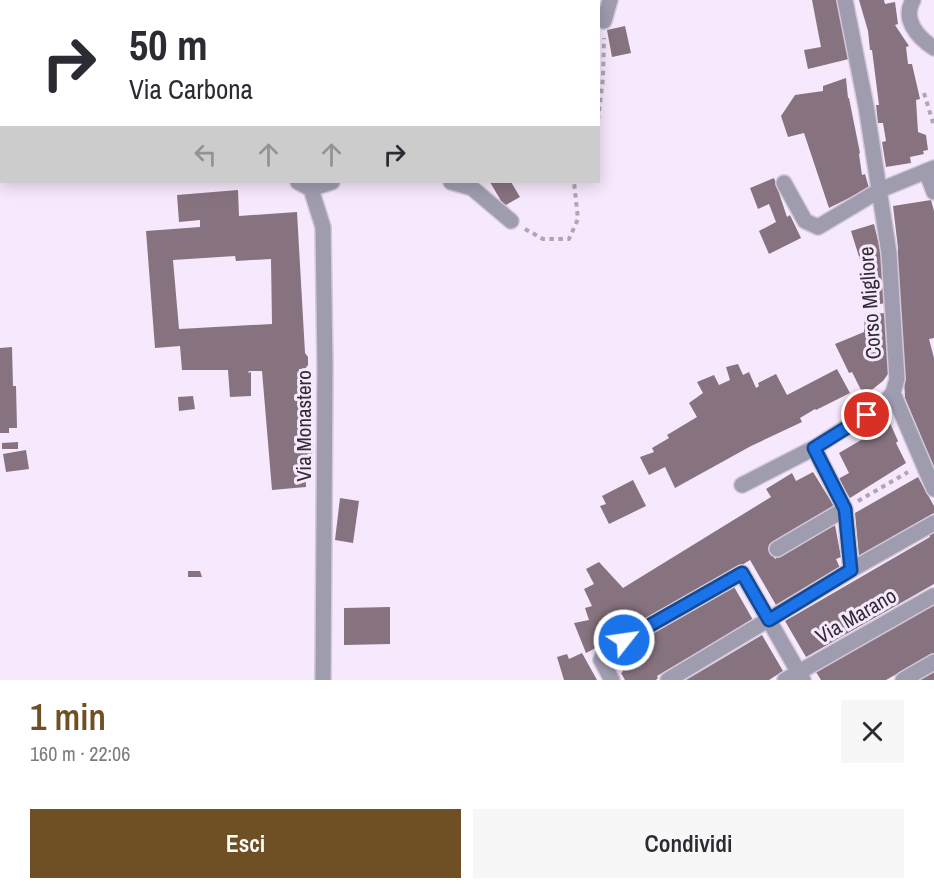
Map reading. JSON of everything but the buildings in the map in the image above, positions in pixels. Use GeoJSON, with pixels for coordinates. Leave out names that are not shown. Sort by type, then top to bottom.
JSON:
{"type":"FeatureCollection","features":[{"type":"Feature","properties":{"kind":"street"},"geometry":{"type":"LineString","coordinates":[[604,21],[610,0]]}},
{"type":"Feature","properties":{"kind":"street","name":"Corso Migliore"},"geometry":{"type":"LineString","coordinates":[[845,0],[880,190],[890,265],[897,379],[893,393]]}},
{"type":"Feature","properties":{"kind":"street"},"geometry":{"type":"LineString","coordinates":[[913,0],[909,7],[909,19],[914,29],[934,48]]}},
{"type":"Feature","properties":{"kind":"street"},"geometry":{"type":"LineString","coordinates":[[784,183],[805,220],[818,227],[880,190],[930,170],[934,192]]}},
{"type":"Feature","properties":{"kind":"street"},"geometry":{"type":"LineString","coordinates":[[304,185],[323,183]]}},
{"type":"Feature","properties":{"kind":"street"},"geometry":{"type":"LineString","coordinates":[[454,183],[471,188],[511,220]]}},
{"type":"Feature","properties":{"kind":"street","name":"Via Monastero"},"geometry":{"type":"LineString","coordinates":[[304,185],[323,227],[325,378],[323,680]]}},
{"type":"Feature","properties":{"kind":"street"},"geometry":{"type":"LineString","coordinates":[[742,485],[814,448],[884,404],[893,393],[934,489]]}},
{"type":"Feature","properties":{"kind":"street"},"geometry":{"type":"LineString","coordinates":[[814,448],[845,509],[851,570]]}},
{"type":"Feature","properties":{"kind":"street"},"geometry":{"type":"LineString","coordinates":[[777,549],[845,509]]}},
{"type":"Feature","properties":{"kind":"street"},"geometry":{"type":"LineString","coordinates":[[668,680],[934,523]]}},
{"type":"Feature","properties":{"kind":"street"},"geometry":{"type":"LineString","coordinates":[[612,680],[601,660],[605,651],[742,573],[801,676]]}},
{"type":"Feature","properties":{"kind":"street","name":"Via Marano"},"geometry":{"type":"LineString","coordinates":[[785,680],[801,676],[933,596]]}},
{"type":"Feature","properties":{"kind":"street"},"geometry":{"type":"LineString","coordinates":[[903,680],[934,662]]}},
{"type":"Feature","properties":{"kind":"path"},"geometry":{"type":"LineString","coordinates":[[600,103],[604,21]]}},
{"type":"Feature","properties":{"kind":"path"},"geometry":{"type":"LineString","coordinates":[[924,93],[934,126]]}},
{"type":"Feature","properties":{"kind":"path"},"geometry":{"type":"LineString","coordinates":[[511,220],[543,239],[569,239],[578,219],[574,183]]}},
{"type":"Feature","properties":{"kind":"path"},"geometry":{"type":"LineString","coordinates":[[845,509],[922,464]]}},
{"type":"Feature","properties":{"kind":"route"},"geometry":{"type":"LineString","coordinates":[[624,640],[742,573],[769,620],[851,570],[845,509],[814,448],[867,415]]}}]}
